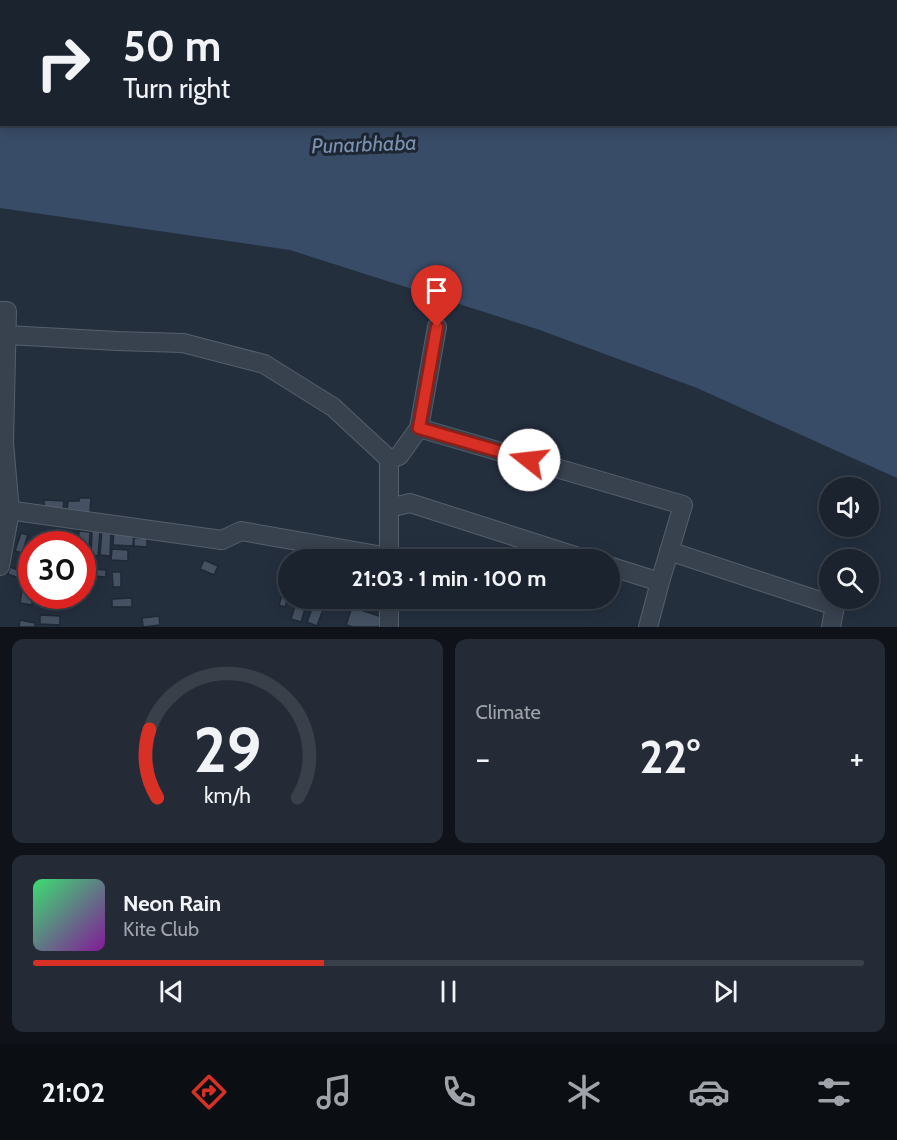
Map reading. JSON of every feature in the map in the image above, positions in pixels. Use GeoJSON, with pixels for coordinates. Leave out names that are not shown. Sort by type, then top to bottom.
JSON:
{"type":"FeatureCollection","features":[{"type":"Feature","properties":{"kind":"street"},"geometry":{"type":"LineString","coordinates":[[0,311],[7,311],[3,403],[5,510],[0,566]]}},
{"type":"Feature","properties":{"kind":"street"},"geometry":{"type":"LineString","coordinates":[[389,459],[399,456],[419,428],[437,327]]}},
{"type":"Feature","properties":{"kind":"street"},"geometry":{"type":"LineString","coordinates":[[7,335],[183,343],[264,364],[333,407],[389,459],[389,549]]}},
{"type":"Feature","properties":{"kind":"street"},"geometry":{"type":"LineString","coordinates":[[419,428],[683,505],[648,627]]}},
{"type":"Feature","properties":{"kind":"street"},"geometry":{"type":"LineString","coordinates":[[389,508],[410,503],[554,549]]}},
{"type":"Feature","properties":{"kind":"street"},"geometry":{"type":"LineString","coordinates":[[5,510],[222,540],[241,531],[340,549]]}},
{"type":"Feature","properties":{"kind":"street"},"geometry":{"type":"LineString","coordinates":[[669,550],[835,606],[831,627]]}},
{"type":"Feature","properties":{"kind":"street"},"geometry":{"type":"LineString","coordinates":[[620,569],[660,582]]}},
{"type":"Feature","properties":{"kind":"street"},"geometry":{"type":"LineString","coordinates":[[389,609],[389,627]]}},
{"type":"Feature","properties":{"kind":"water","name":"Punarbhaba"},"geometry":{"type":"Polygon","coordinates":[[[0,126],[897,126],[897,478],[697,388],[537,329],[290,250],[0,208],[0,126]]]}},
{"type":"Feature","properties":{"kind":"building"},"geometry":{"type":"Polygon","coordinates":[[[79,498],[91,498],[90,513],[67,512],[68,501],[79,501],[79,498]]]}},
{"type":"Feature","properties":{"kind":"building"},"geometry":{"type":"Polygon","coordinates":[[[44,500],[64,501],[63,510],[44,509],[44,500]]]}},
{"type":"Feature","properties":{"kind":"building"},"geometry":{"type":"Polygon","coordinates":[[[102,528],[111,529],[110,556],[100,555],[102,528]]]}},
{"type":"Feature","properties":{"kind":"building"},"geometry":{"type":"Polygon","coordinates":[[[114,529],[134,530],[133,546],[113,545],[114,529]]]}},
{"type":"Feature","properties":{"kind":"building"},"geometry":{"type":"Polygon","coordinates":[[[96,531],[100,531],[98,556],[96,556],[96,531]]]}},
{"type":"Feature","properties":{"kind":"building"},"geometry":{"type":"Polygon","coordinates":[[[134,538],[147,538],[147,547],[134,546],[134,538]]]}},
{"type":"Feature","properties":{"kind":"building"},"geometry":{"type":"Polygon","coordinates":[[[112,549],[128,550],[128,561],[111,560],[112,549]]]}},
{"type":"Feature","properties":{"kind":"building"},"geometry":{"type":"Polygon","coordinates":[[[204,560],[218,566],[214,575],[200,569],[204,560]]]}},
{"type":"Feature","properties":{"kind":"building"},"geometry":{"type":"Polygon","coordinates":[[[10,567],[18,570],[18,578],[8,574],[10,567]]]}},
{"type":"Feature","properties":{"kind":"building"},"geometry":{"type":"Polygon","coordinates":[[[96,569],[106,570],[106,577],[96,576],[96,569]]]}},
{"type":"Feature","properties":{"kind":"building"},"geometry":{"type":"Polygon","coordinates":[[[112,572],[121,572],[121,587],[113,587],[112,572]]]}},
{"type":"Feature","properties":{"kind":"building"},"geometry":{"type":"Polygon","coordinates":[[[132,598],[132,607],[112,607],[112,599],[132,598]]]}},
{"type":"Feature","properties":{"kind":"building"},"geometry":{"type":"Polygon","coordinates":[[[294,609],[305,609],[301,622],[291,619],[294,609]]]}},
{"type":"Feature","properties":{"kind":"building"},"geometry":{"type":"Polygon","coordinates":[[[312,609],[323,609],[317,626],[307,622],[312,609]]]}},
{"type":"Feature","properties":{"kind":"building"},"geometry":{"type":"Polygon","coordinates":[[[351,609],[382,617],[379,627],[346,625],[351,609]]]}},
{"type":"Feature","properties":{"kind":"building"},"geometry":{"type":"Polygon","coordinates":[[[40,615],[60,616],[60,625],[40,624],[40,615]]]}},
{"type":"Feature","properties":{"kind":"building"},"geometry":{"type":"Polygon","coordinates":[[[159,616],[160,625],[143,627],[142,618],[159,616]]]}},
{"type":"Feature","properties":{"kind":"building"},"geometry":{"type":"Polygon","coordinates":[[[20,620],[35,623],[35,627],[19,627],[20,620]]]}},
{"type":"Feature","properties":{"kind":"route"},"geometry":{"type":"LineString","coordinates":[[437,327],[419,428],[529,460]]}}]}
